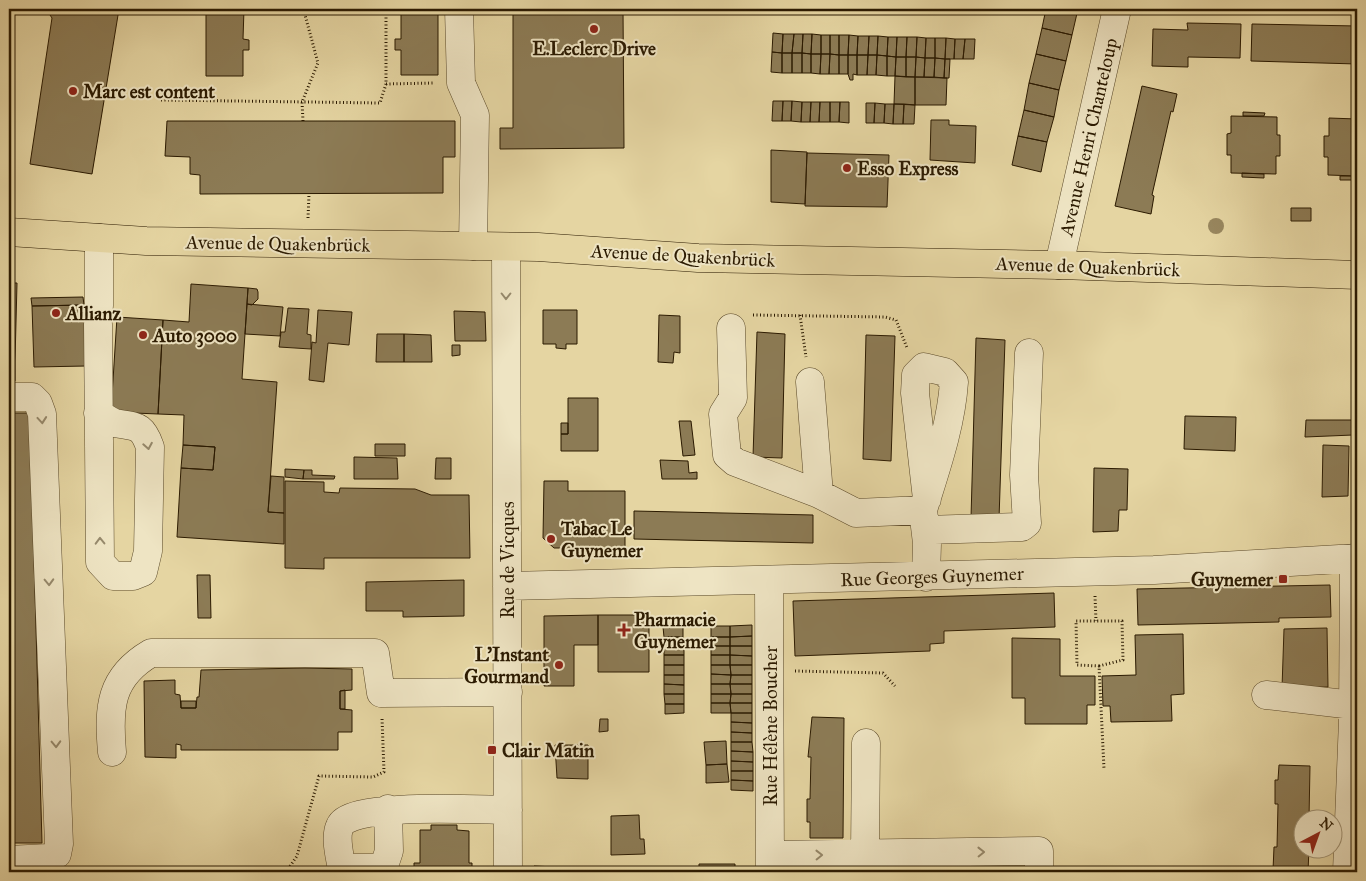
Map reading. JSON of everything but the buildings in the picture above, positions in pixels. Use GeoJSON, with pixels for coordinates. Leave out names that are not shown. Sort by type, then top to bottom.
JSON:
{"type":"FeatureCollection","features":[{"type":"Feature","properties":{"kind":"main road","name":"Avenue de Quakenbrück"},"geometry":{"type":"LineString","coordinates":[[9,232],[146,241],[473,246],[698,258],[1059,265],[1357,275]]}},
{"type":"Feature","properties":{"kind":"street"},"geometry":{"type":"LineString","coordinates":[[459,9],[460,83],[475,115],[473,246]]}},
{"type":"Feature","properties":{"kind":"street","name":"Avenue Henri Chanteloup"},"geometry":{"type":"LineString","coordinates":[[1059,265],[1117,9]]}},
{"type":"Feature","properties":{"kind":"street"},"geometry":{"type":"LineString","coordinates":[[98,413],[113,422],[134,425],[145,433],[150,447],[148,551],[143,572],[133,576],[113,576],[100,562],[98,413],[99,238]]}},
{"type":"Feature","properties":{"kind":"street","name":"Rue de Vicques"},"geometry":{"type":"LineString","coordinates":[[506,247],[508,872]]}},
{"type":"Feature","properties":{"kind":"street"},"geometry":{"type":"LineString","coordinates":[[731,328],[733,398],[723,414],[727,454],[735,462],[819,494],[856,513],[925,513],[1022,527],[1027,523],[1024,475],[1029,352]]}},
{"type":"Feature","properties":{"kind":"street"},"geometry":{"type":"LineString","coordinates":[[925,513],[944,444],[954,382],[945,372],[924,367],[916,375],[915,393],[925,513],[926,577]]}},
{"type":"Feature","properties":{"kind":"street"},"geometry":{"type":"LineString","coordinates":[[810,382],[819,494]]}},
{"type":"Feature","properties":{"kind":"street"},"geometry":{"type":"LineString","coordinates":[[9,397],[32,397],[38,403],[42,414],[59,844],[57,854],[48,858],[9,860]]}},
{"type":"Feature","properties":{"kind":"street"},"geometry":{"type":"LineString","coordinates":[[1350,869],[1356,558]]}},
{"type":"Feature","properties":{"kind":"street","name":"Rue Georges Guynemer"},"geometry":{"type":"LineString","coordinates":[[507,586],[1154,570],[1356,558]]}},
{"type":"Feature","properties":{"kind":"street","name":"Rue Hélène Boucher"},"geometry":{"type":"LineString","coordinates":[[769,581],[770,864]]}},
{"type":"Feature","properties":{"kind":"street"},"geometry":{"type":"LineString","coordinates":[[112,752],[109,726],[111,707],[120,679],[136,662],[152,653],[376,653],[381,693],[508,692]]}},
{"type":"Feature","properties":{"kind":"street"},"geometry":{"type":"LineString","coordinates":[[1266,695],[1354,715]]}},
{"type":"Feature","properties":{"kind":"street"},"geometry":{"type":"LineString","coordinates":[[865,854],[866,743]]}},
{"type":"Feature","properties":{"kind":"street"},"geometry":{"type":"LineString","coordinates":[[388,810],[508,810]]}},
{"type":"Feature","properties":{"kind":"street"},"geometry":{"type":"LineString","coordinates":[[770,864],[865,854],[1039,851],[1039,872]]}},
{"type":"Feature","properties":{"kind":"path"},"geometry":{"type":"LineString","coordinates":[[303,121],[302,102],[318,63],[305,15],[306,9]]}},
{"type":"Feature","properties":{"kind":"path"},"geometry":{"type":"LineString","coordinates":[[161,100],[380,103],[386,84],[386,9]]}},
{"type":"Feature","properties":{"kind":"path"},"geometry":{"type":"LineString","coordinates":[[386,84],[460,83]]}},
{"type":"Feature","properties":{"kind":"path"},"geometry":{"type":"LineString","coordinates":[[731,328],[739,315],[885,317],[896,320],[916,375]]}},
{"type":"Feature","properties":{"kind":"path"},"geometry":{"type":"LineString","coordinates":[[800,316],[810,382]]}},
{"type":"Feature","properties":{"kind":"path"},"geometry":{"type":"LineString","coordinates":[[1076,620],[1122,621],[1124,660],[1099,666],[1077,665],[1076,620]]}},
{"type":"Feature","properties":{"kind":"path"},"geometry":{"type":"LineString","coordinates":[[1099,666],[1104,769]]}},
{"type":"Feature","properties":{"kind":"path"},"geometry":{"type":"LineString","coordinates":[[770,671],[860,671],[883,673],[895,686]]}},
{"type":"Feature","properties":{"kind":"path"},"geometry":{"type":"LineString","coordinates":[[286,872],[298,856],[319,776],[373,777],[384,772],[381,693]]}},
{"type":"Feature","properties":{"kind":"place","name":"E.Leclerc Drive"},"geometry":{"type":"Point","coordinates":[594,29]}},
{"type":"Feature","properties":{"kind":"place","name":"Marc est content"},"geometry":{"type":"Point","coordinates":[73,91]}},
{"type":"Feature","properties":{"kind":"place","name":"Esso Express"},"geometry":{"type":"Point","coordinates":[847,168]}},
{"type":"Feature","properties":{"kind":"place","name":"Allianz"},"geometry":{"type":"Point","coordinates":[56,313]}},
{"type":"Feature","properties":{"kind":"place","name":"Auto 3000"},"geometry":{"type":"Point","coordinates":[143,335]}},
{"type":"Feature","properties":{"kind":"place","name":"Tabac Le Guynemer"},"geometry":{"type":"Point","coordinates":[551,539]}},
{"type":"Feature","properties":{"kind":"place","name":"Guynemer"},"geometry":{"type":"Point","coordinates":[1283,579]}},
{"type":"Feature","properties":{"kind":"place","name":"Pharmacie Guynemer"},"geometry":{"type":"Point","coordinates":[624,630]}},
{"type":"Feature","properties":{"kind":"place","name":"L'Instant Gourmand"},"geometry":{"type":"Point","coordinates":[559,665]}},
{"type":"Feature","properties":{"kind":"place","name":"Clair Matin"},"geometry":{"type":"Point","coordinates":[492,750]}}]}
